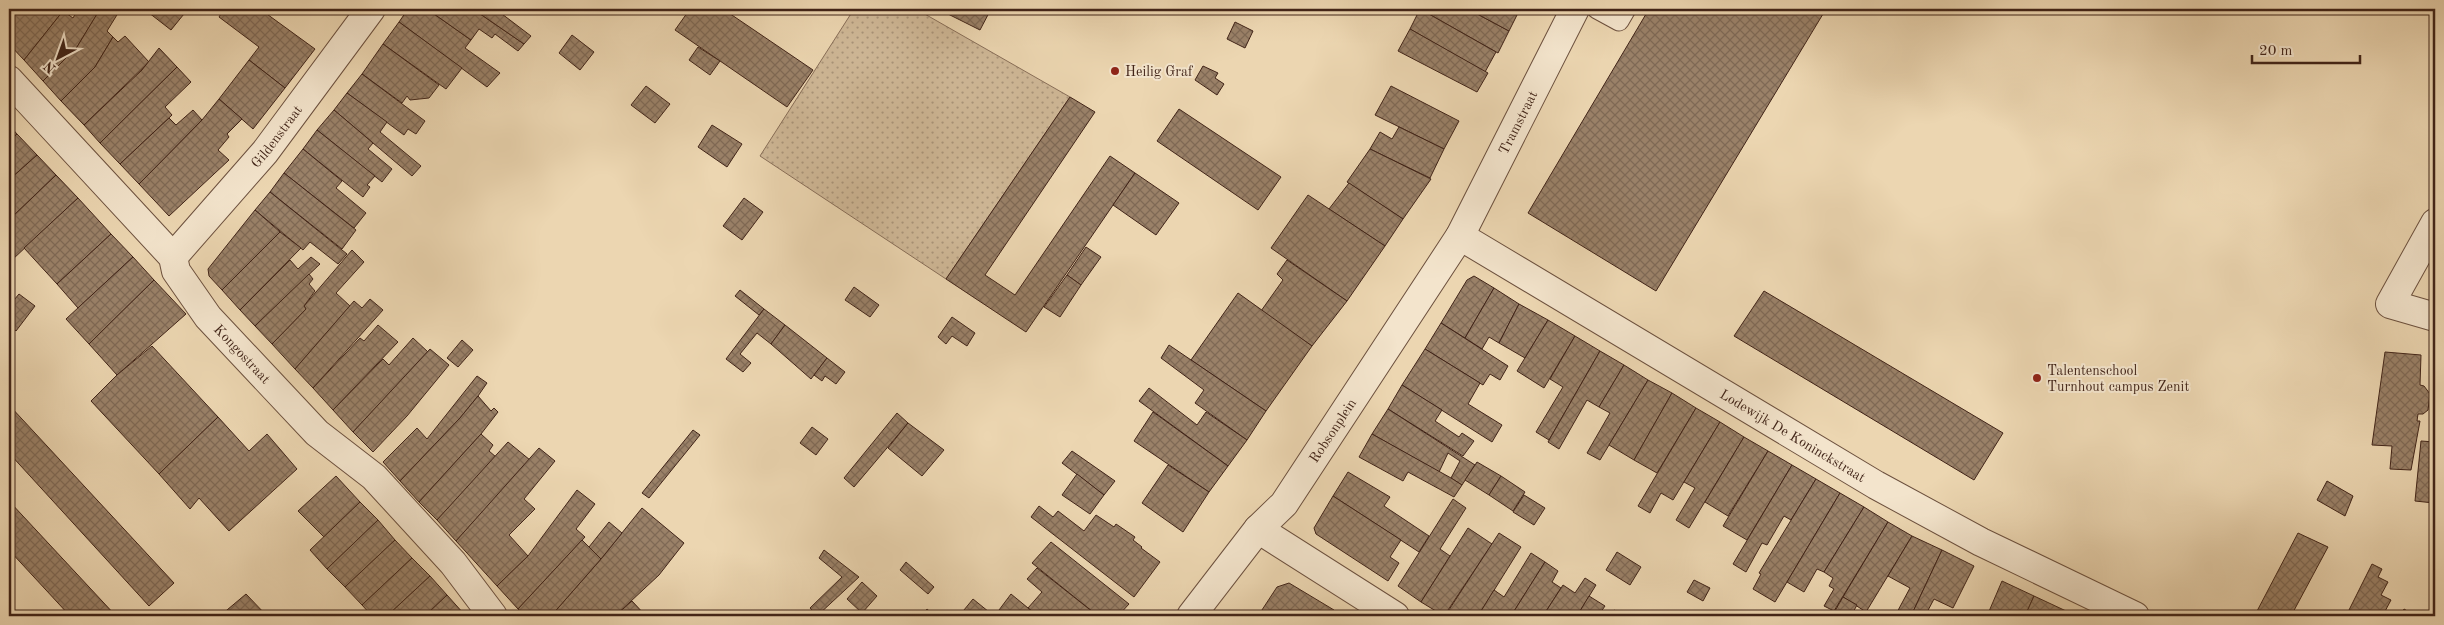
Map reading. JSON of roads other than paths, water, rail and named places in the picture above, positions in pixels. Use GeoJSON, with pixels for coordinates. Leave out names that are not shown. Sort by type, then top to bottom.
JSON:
{"type":"FeatureCollection","features":[{"type":"Feature","properties":{"kind":"street","name":"Gildenstraat"},"geometry":{"type":"LineString","coordinates":[[173,258],[265,152],[371,9]]}},
{"type":"Feature","properties":{"kind":"street","name":"Tramstraat"},"geometry":{"type":"LineString","coordinates":[[1460,236],[1575,9]]}},
{"type":"Feature","properties":{"kind":"street","name":"Kongostraat"},"geometry":{"type":"LineString","coordinates":[[9,80],[173,258],[176,270],[208,317],[317,432],[374,477],[453,563],[493,616]]}},
{"type":"Feature","properties":{"kind":"street"},"geometry":{"type":"LineString","coordinates":[[2435,223],[2390,304],[2435,317]]}},
{"type":"Feature","properties":{"kind":"street","name":"Robsonplein"},"geometry":{"type":"LineString","coordinates":[[1191,616],[1258,529],[1284,504],[1460,236]]}},
{"type":"Feature","properties":{"kind":"street","name":"Lodewijk De Koninckstraat"},"geometry":{"type":"LineString","coordinates":[[1460,236],[1925,512],[2134,616]]}},
{"type":"Feature","properties":{"kind":"street"},"geometry":{"type":"LineString","coordinates":[[1258,529],[1395,616]]}},
{"type":"Feature","properties":{"kind":"lane"},"geometry":{"type":"LineString","coordinates":[[1597,9],[1619,21],[1626,9]]}},
{"type":"Feature","properties":{"kind":"place","name":"Heilig Graf"},"geometry":{"type":"Point","coordinates":[1115,71]}},
{"type":"Feature","properties":{"kind":"place","name":"Talentenschool Turnhout campus Zenit"},"geometry":{"type":"Point","coordinates":[2037,378]}}]}
